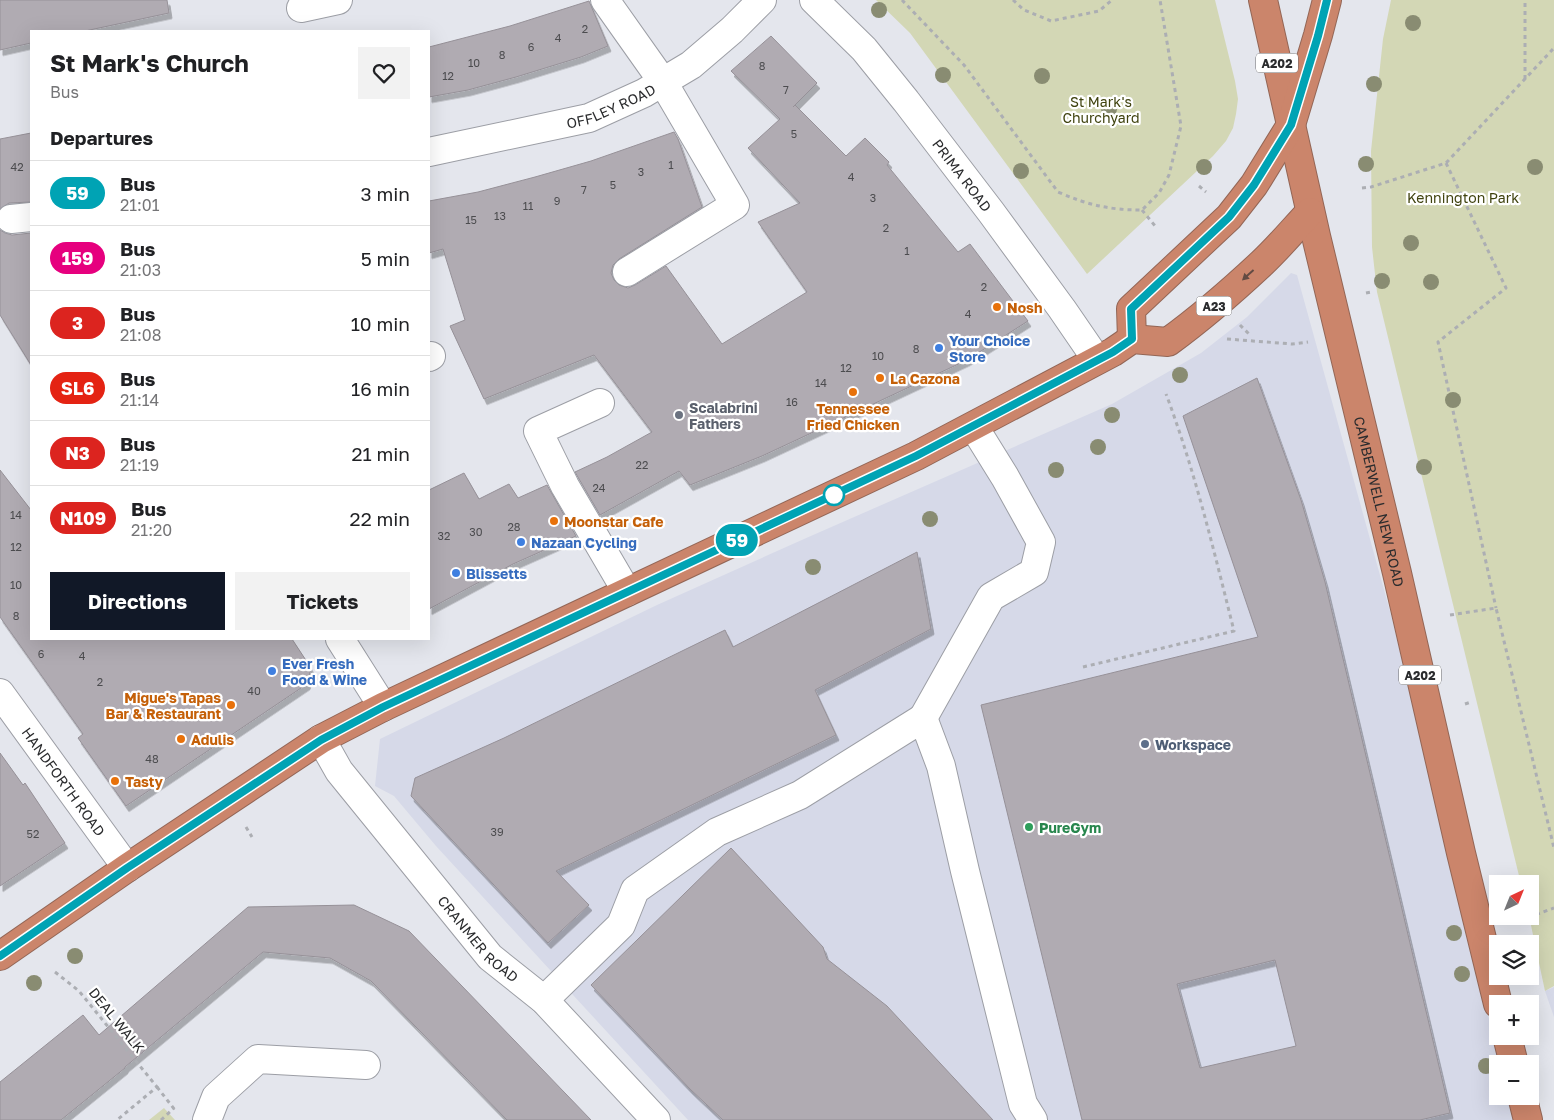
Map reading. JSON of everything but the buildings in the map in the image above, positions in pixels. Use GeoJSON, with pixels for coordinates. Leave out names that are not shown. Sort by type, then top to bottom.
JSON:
{"type":"FeatureCollection","features":[{"type":"Feature","properties":{"kind":"highway","name":"CAMBERWELL NEW ROAD"},"geometry":{"type":"LineString","coordinates":[[1263,0],[1310,212],[1496,995]]}},
{"type":"Feature","properties":{"kind":"highway"},"geometry":{"type":"LineString","coordinates":[[0,956],[127,868],[321,740],[383,707],[916,456],[1113,352],[1132,339],[1131,309],[1229,217],[1254,185],[1291,125],[1327,0]]}},
{"type":"Feature","properties":{"kind":"highway","name":"A23"},"geometry":{"type":"LineString","coordinates":[[1132,339],[1168,342],[1220,302],[1264,261],[1310,212]]}},
{"type":"Feature","properties":{"kind":"highway"},"geometry":{"type":"LineString","coordinates":[[1524,1105],[1528,1120]]}},
{"type":"Feature","properties":{"kind":"street"},"geometry":{"type":"LineString","coordinates":[[301,8],[338,0]]}},
{"type":"Feature","properties":{"kind":"street"},"geometry":{"type":"LineString","coordinates":[[605,0],[663,82],[735,205],[627,272]]}},
{"type":"Feature","properties":{"kind":"street","name":"OFFLEY ROAD"},"geometry":{"type":"LineString","coordinates":[[430,152],[589,118],[644,93],[691,66],[732,30],[762,0]]}},
{"type":"Feature","properties":{"kind":"street","name":"PRIMA ROAD"},"geometry":{"type":"LineString","coordinates":[[814,0],[864,50],[906,101],[991,212],[1097,360]]}},
{"type":"Feature","properties":{"kind":"street"},"geometry":{"type":"LineString","coordinates":[[600,403],[538,431],[565,486],[627,592]]}},
{"type":"Feature","properties":{"kind":"street"},"geometry":{"type":"LineString","coordinates":[[544,1000],[621,925],[635,890],[717,832],[800,795],[923,718],[990,597],[1034,572],[1040,542],[1005,477],[974,427]]}},
{"type":"Feature","properties":{"kind":"street"},"geometry":{"type":"LineString","coordinates":[[341,640],[383,707]]}},
{"type":"Feature","properties":{"kind":"street","name":"HANDFORTH ROAD"},"geometry":{"type":"LineString","coordinates":[[0,693],[127,868]]}},
{"type":"Feature","properties":{"kind":"street"},"geometry":{"type":"LineString","coordinates":[[923,718],[941,766],[1023,1104],[1033,1120]]}},
{"type":"Feature","properties":{"kind":"street","name":"CRANMER ROAD"},"geometry":{"type":"LineString","coordinates":[[321,740],[339,771],[490,957],[544,1000],[656,1120]]}},
{"type":"Feature","properties":{"kind":"street"},"geometry":{"type":"LineString","coordinates":[[207,1120],[216,1097],[258,1059],[366,1065]]}},
{"type":"Feature","properties":{"kind":"path"},"geometry":{"type":"LineString","coordinates":[[902,0],[964,65],[1058,192],[1079,201],[1102,207],[1142,210],[1156,227]]}},
{"type":"Feature","properties":{"kind":"path"},"geometry":{"type":"LineString","coordinates":[[1013,0],[1024,10],[1051,21],[1099,11],[1112,0]]}},
{"type":"Feature","properties":{"kind":"path"},"geometry":{"type":"LineString","coordinates":[[1142,210],[1159,193],[1168,175],[1182,126],[1160,0]]}},
{"type":"Feature","properties":{"kind":"path"},"geometry":{"type":"LineString","coordinates":[[1525,0],[1525,80]]}},
{"type":"Feature","properties":{"kind":"path"},"geometry":{"type":"LineString","coordinates":[[1362,188],[1371,187],[1446,163],[1554,48]]}},
{"type":"Feature","properties":{"kind":"path"},"geometry":{"type":"LineString","coordinates":[[1446,163],[1506,288],[1438,342],[1496,608],[1554,848]]}},
{"type":"Feature","properties":{"kind":"path"},"geometry":{"type":"LineString","coordinates":[[1199,186],[1208,195]]}},
{"type":"Feature","properties":{"kind":"path"},"geometry":{"type":"LineString","coordinates":[[1366,293],[1371,292]]}},
{"type":"Feature","properties":{"kind":"path"},"geometry":{"type":"LineString","coordinates":[[1238,323],[1248,334]]}},
{"type":"Feature","properties":{"kind":"path"},"geometry":{"type":"LineString","coordinates":[[1228,340],[1292,344]]}},
{"type":"Feature","properties":{"kind":"path"},"geometry":{"type":"LineString","coordinates":[[1082,667],[1234,631],[1210,531],[1176,420],[1166,394]]}},
{"type":"Feature","properties":{"kind":"path"},"geometry":{"type":"LineString","coordinates":[[1450,615],[1496,608]]}},
{"type":"Feature","properties":{"kind":"path"},"geometry":{"type":"LineString","coordinates":[[1465,704],[1471,702]]}},
{"type":"Feature","properties":{"kind":"path"},"geometry":{"type":"LineString","coordinates":[[246,827],[252,837]]}},
{"type":"Feature","properties":{"kind":"path"},"geometry":{"type":"LineString","coordinates":[[1539,913],[1554,908]]}},
{"type":"Feature","properties":{"kind":"path","name":"DEAL WALK"},"geometry":{"type":"LineString","coordinates":[[56,972],[79,991],[178,1114]]}},
{"type":"Feature","properties":{"kind":"path"},"geometry":{"type":"LineString","coordinates":[[117,1120],[157,1087]]}},
{"type":"Feature","properties":{"kind":"path"},"geometry":{"type":"LineString","coordinates":[[161,1120],[174,1108]]}},
{"type":"Feature","properties":{"kind":"shaded area"},"geometry":{"type":"Polygon","coordinates":[[[1291,273],[1297,275],[1391,615],[1489,1019],[1489,1045],[1495,1045],[1498,1055],[1489,1055],[1489,1105],[1510,1105],[1514,1120],[688,1120],[436,846],[394,796],[375,786],[380,739],[657,605],[1112,404],[1201,353],[1247,317],[1291,273]]]}},
{"type":"Feature","properties":{"kind":"shaded area"},"geometry":{"type":"Polygon","coordinates":[[[1554,987],[1554,1017],[1545,991],[1554,987]]]}},
{"type":"Feature","properties":{"kind":"green space","name":"St Mark's Churchyard"},"geometry":{"type":"Polygon","coordinates":[[[876,0],[1215,0],[1238,99],[1233,128],[1226,141],[1213,156],[1087,274],[910,33],[876,0]]]}},
{"type":"Feature","properties":{"kind":"green space","name":"Kennington Park"},"geometry":{"type":"Polygon","coordinates":[[[1391,0],[1554,0],[1554,986],[1545,991],[1539,963],[1539,935],[1533,935],[1531,925],[1539,925],[1539,875],[1519,875],[1377,292],[1372,247],[1371,151],[1383,39],[1391,0]]]}},
{"type":"Feature","properties":{"kind":"green space"},"geometry":{"type":"Polygon","coordinates":[[[164,1108],[175,1120],[149,1120],[164,1108]]]}},
{"type":"Feature","properties":{"kind":"bus line","name":"59"},"geometry":{"type":"LineString","coordinates":[[0,956],[127,868],[321,740],[383,707],[927,451],[1113,352],[1132,339],[1131,309],[1209,238],[1229,217],[1254,185],[1291,125],[1327,0]]}},
{"type":"Feature","properties":{"kind":"place","name":"Nosh"},"geometry":{"type":"Point","coordinates":[997,307]}},
{"type":"Feature","properties":{"kind":"place","name":"Your Choice Store"},"geometry":{"type":"Point","coordinates":[939,348]}},
{"type":"Feature","properties":{"kind":"place","name":"La Cazona"},"geometry":{"type":"Point","coordinates":[880,378]}},
{"type":"Feature","properties":{"kind":"place","name":"Tennessee Fried Chicken"},"geometry":{"type":"Point","coordinates":[853,392]}},
{"type":"Feature","properties":{"kind":"place","name":"Scalabrini Fathers"},"geometry":{"type":"Point","coordinates":[679,415]}},
{"type":"Feature","properties":{"kind":"place","name":"Moonstar Cafe"},"geometry":{"type":"Point","coordinates":[554,521]}},
{"type":"Feature","properties":{"kind":"place","name":"Nazaan Cycling"},"geometry":{"type":"Point","coordinates":[521,542]}},
{"type":"Feature","properties":{"kind":"place","name":"Blissetts"},"geometry":{"type":"Point","coordinates":[456,573]}},
{"type":"Feature","properties":{"kind":"place","name":"Ever Fresh Food & Wine"},"geometry":{"type":"Point","coordinates":[272,671]}},
{"type":"Feature","properties":{"kind":"place","name":"Migue's Tapas Bar & Restaurant"},"geometry":{"type":"Point","coordinates":[231,705]}},
{"type":"Feature","properties":{"kind":"place","name":"Adulis"},"geometry":{"type":"Point","coordinates":[181,739]}},
{"type":"Feature","properties":{"kind":"place","name":"Workspace"},"geometry":{"type":"Point","coordinates":[1145,744]}},
{"type":"Feature","properties":{"kind":"place","name":"Tasty"},"geometry":{"type":"Point","coordinates":[115,781]}},
{"type":"Feature","properties":{"kind":"place","name":"PureGym"},"geometry":{"type":"Point","coordinates":[1029,827]}}]}
